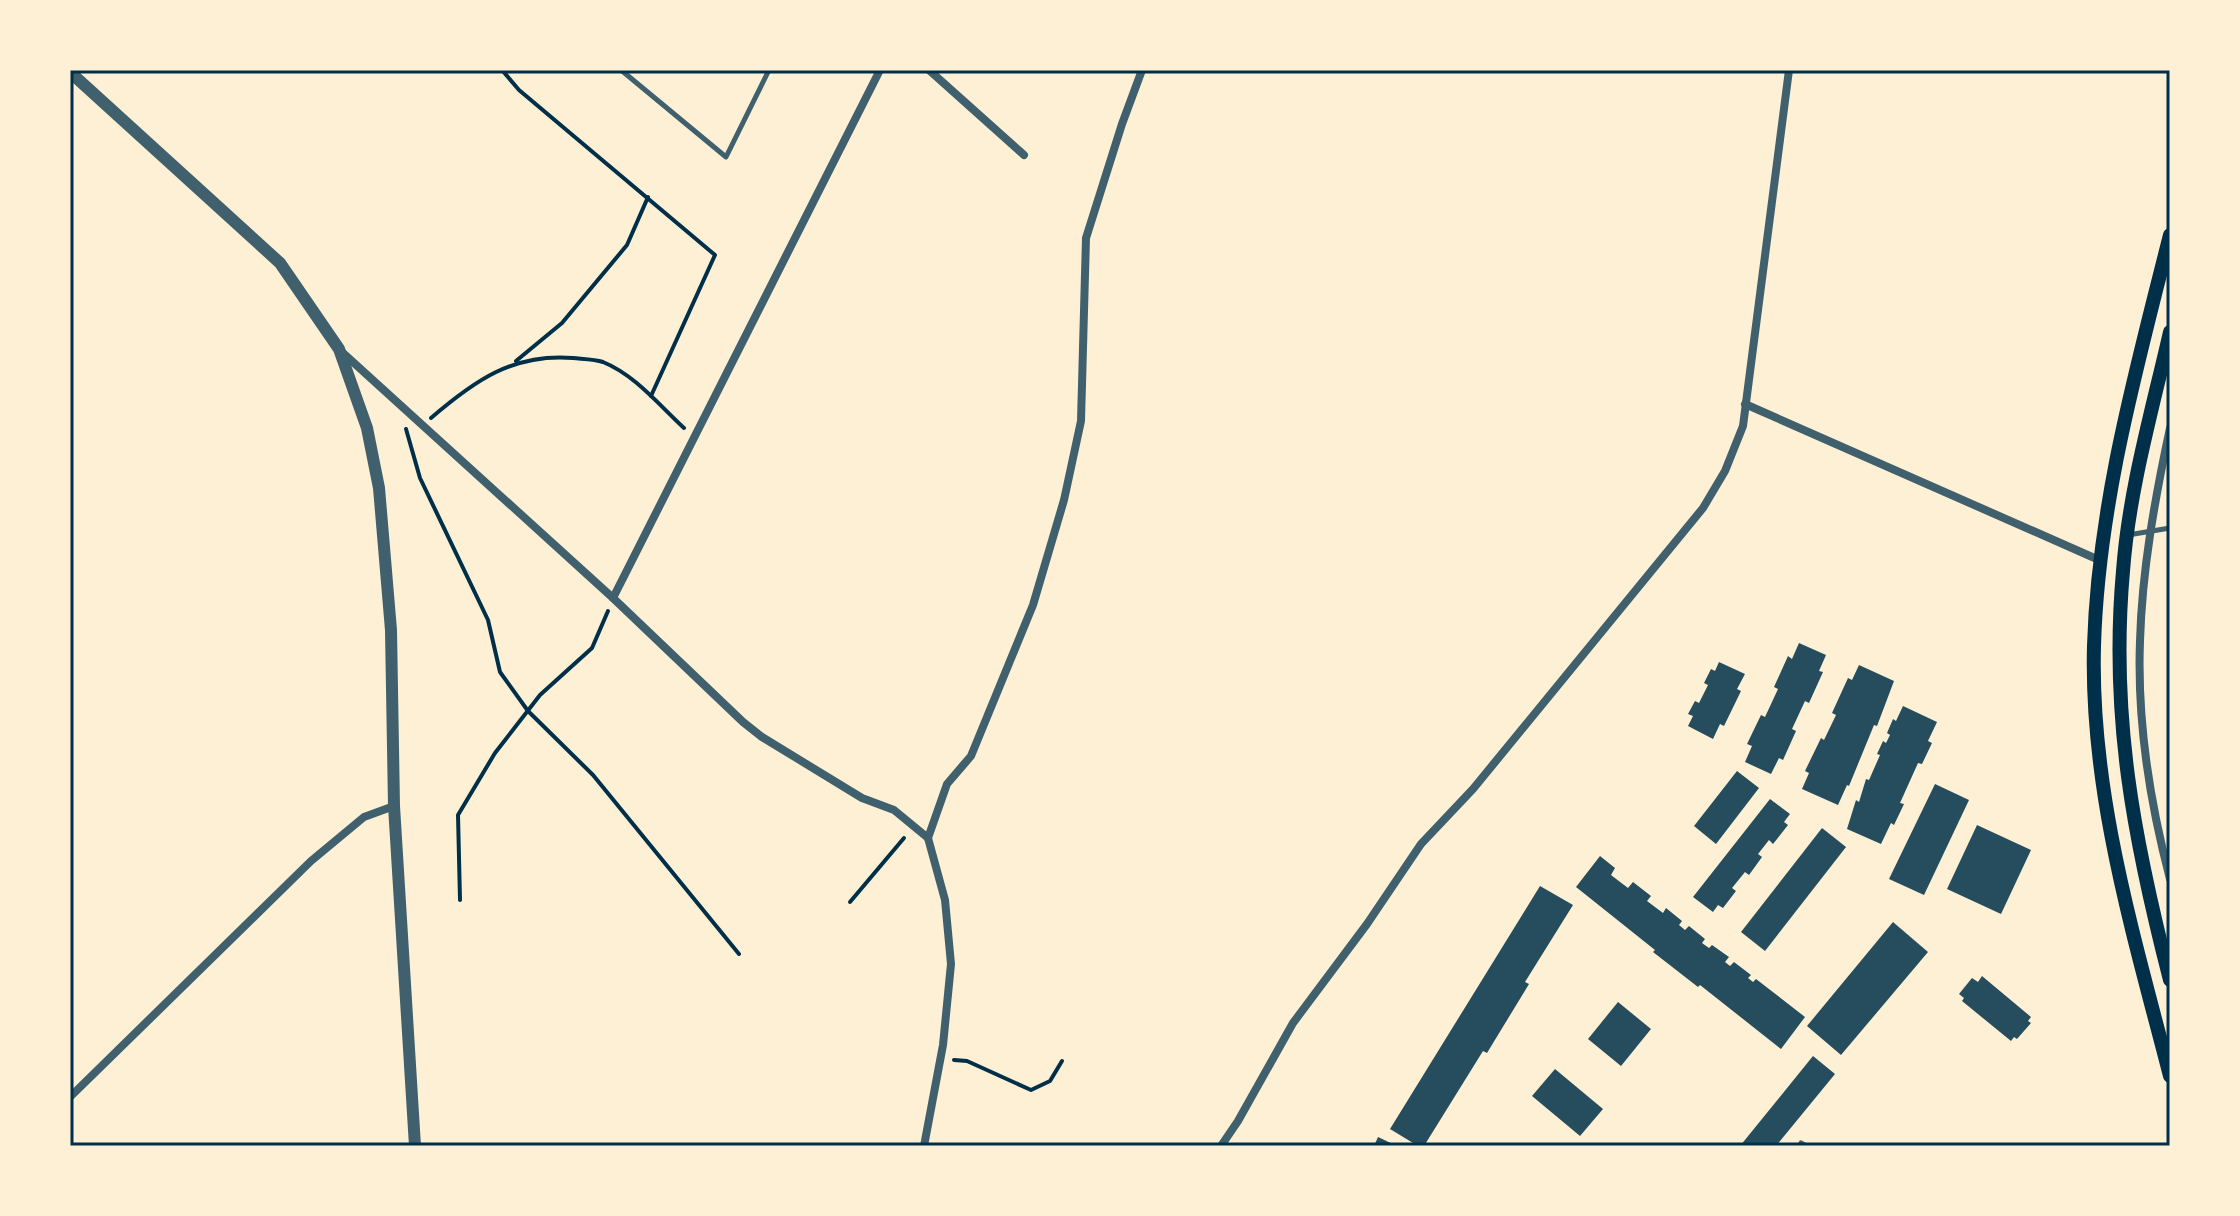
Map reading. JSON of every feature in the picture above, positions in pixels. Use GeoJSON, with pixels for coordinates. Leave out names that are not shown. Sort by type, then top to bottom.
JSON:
{"type":"FeatureCollection","features":[{"type":"Feature","properties":{"kind":"main road"},"geometry":{"type":"LineString","coordinates":[[2170,235],[2115,466],[2099,560],[2094,672],[2104,789],[2132,927],[2170,1076]]}},
{"type":"Feature","properties":{"kind":"main road"},"geometry":{"type":"LineString","coordinates":[[2170,332],[2138,471],[2127,535],[2118,649],[2122,743],[2134,827],[2170,980]]}},
{"type":"Feature","properties":{"kind":"street"},"geometry":{"type":"LineString","coordinates":[[613,598],[880,70]]}},
{"type":"Feature","properties":{"kind":"street"},"geometry":{"type":"LineString","coordinates":[[929,70],[1024,155]]}},
{"type":"Feature","properties":{"kind":"street"},"geometry":{"type":"LineString","coordinates":[[924,1146],[940,1059],[951,964],[945,900],[928,838],[947,784],[971,756],[1033,605],[1064,500],[1081,421],[1086,238],[1142,70]]}},
{"type":"Feature","properties":{"kind":"street"},"geometry":{"type":"LineString","coordinates":[[1221,1146],[1293,1023],[1367,924],[1421,844],[1473,789],[1703,508],[1735,449],[1743,426],[1789,70]]}},
{"type":"Feature","properties":{"kind":"street"},"geometry":{"type":"LineString","coordinates":[[70,72],[280,263],[339,349],[762,737],[862,798],[894,810],[928,838]]}},
{"type":"Feature","properties":{"kind":"street"},"geometry":{"type":"LineString","coordinates":[[339,349],[367,428],[379,488],[391,630],[394,806],[415,1146]]}},
{"type":"Feature","properties":{"kind":"street"},"geometry":{"type":"LineString","coordinates":[[1745,404],[2099,560]]}},
{"type":"Feature","properties":{"kind":"street"},"geometry":{"type":"LineString","coordinates":[[2170,428],[2151,531],[2143,599],[2140,680],[2149,772],[2170,879]]}},
{"type":"Feature","properties":{"kind":"street"},"geometry":{"type":"LineString","coordinates":[[70,1097],[311,861],[364,817],[394,806]]}},
{"type":"Feature","properties":{"kind":"lane"},"geometry":{"type":"LineString","coordinates":[[621,70],[726,157],[769,70]]}},
{"type":"Feature","properties":{"kind":"lane"},"geometry":{"type":"LineString","coordinates":[[2127,535],[2170,528]]}},
{"type":"Feature","properties":{"kind":"path"},"geometry":{"type":"LineString","coordinates":[[502,70],[519,90],[715,255],[651,396]]}},
{"type":"Feature","properties":{"kind":"path"},"geometry":{"type":"LineString","coordinates":[[423,425],[469,385],[514,363],[562,323],[627,245],[648,197]]}},
{"type":"Feature","properties":{"kind":"path"},"geometry":{"type":"LineString","coordinates":[[514,363],[550,356],[602,361],[638,384],[694,438]]}},
{"type":"Feature","properties":{"kind":"path"},"geometry":{"type":"LineString","coordinates":[[399,404],[420,478],[488,620],[500,672],[528,711],[593,775],[739,954]]}},
{"type":"Feature","properties":{"kind":"path"},"geometry":{"type":"LineString","coordinates":[[460,900],[458,815],[495,753],[540,695],[592,648],[613,598]]}},
{"type":"Feature","properties":{"kind":"path"},"geometry":{"type":"LineString","coordinates":[[850,902],[904,838]]}},
{"type":"Feature","properties":{"kind":"path"},"geometry":{"type":"LineString","coordinates":[[940,1059],[967,1061],[1031,1090],[1050,1081],[1062,1061]]}},
{"type":"Feature","properties":{"kind":"building"},"geometry":{"type":"Polygon","coordinates":[[[1799,643],[1826,655],[1819,671],[1823,672],[1809,703],[1805,701],[1792,729],[1796,731],[1783,760],[1779,758],[1771,774],[1745,762],[1752,746],[1747,744],[1761,715],[1765,717],[1788,656],[1792,659],[1799,643]]]}},
{"type":"Feature","properties":{"kind":"building"},"geometry":{"type":"Polygon","coordinates":[[[1719,662],[1745,674],[1737,689],[1741,691],[1724,726],[1720,724],[1713,739],[1688,726],[1693,716],[1688,714],[1695,701],[1699,703],[1708,685],[1704,683],[1711,669],[1715,671],[1719,662]]]}},
{"type":"Feature","properties":{"kind":"building"},"geometry":{"type":"Polygon","coordinates":[[[1859,665],[1894,681],[1877,726],[1874,725],[1838,805],[1802,789],[1809,773],[1805,771],[1836,715],[1832,713],[1848,678],[1852,680],[1859,665]]]}},
{"type":"Feature","properties":{"kind":"building"},"geometry":{"type":"Polygon","coordinates":[[[1903,706],[1937,722],[1928,741],[1932,743],[1922,764],[1918,763],[1900,803],[1904,804],[1881,844],[1847,829],[1856,800],[1859,802],[1883,741],[1886,743],[1890,735],[1887,733],[1893,719],[1896,721],[1903,706]]]}},
{"type":"Feature","properties":{"kind":"building"},"geometry":{"type":"Polygon","coordinates":[[[1737,771],[1759,788],[1716,844],[1694,826],[1737,771]]]}},
{"type":"Feature","properties":{"kind":"building"},"geometry":{"type":"Polygon","coordinates":[[[1935,784],[1969,800],[1924,895],[1889,879],[1935,784]]]}},
{"type":"Feature","properties":{"kind":"building"},"geometry":{"type":"Polygon","coordinates":[[[1770,799],[1790,814],[1784,822],[1788,825],[1773,844],[1769,840],[1758,854],[1762,857],[1749,875],[1745,872],[1732,888],[1736,891],[1723,908],[1718,905],[1713,912],[1693,897],[1770,799]]]}},
{"type":"Feature","properties":{"kind":"building"},"geometry":{"type":"Polygon","coordinates":[[[1977,825],[2031,850],[2001,914],[1947,889],[1977,825]]]}},
{"type":"Feature","properties":{"kind":"building"},"geometry":{"type":"Polygon","coordinates":[[[1822,828],[1846,847],[1765,951],[1741,932],[1822,828]]]}},
{"type":"Feature","properties":{"kind":"building"},"geometry":{"type":"Polygon","coordinates":[[[1600,856],[1615,868],[1611,875],[1628,888],[1633,882],[1651,896],[1647,901],[1663,913],[1666,908],[1682,921],[1679,925],[1685,930],[1689,926],[1705,939],[1702,943],[1709,948],[1712,945],[1729,957],[1725,962],[1730,966],[1734,962],[1751,975],[1748,978],[1753,982],[1756,979],[1805,1017],[1781,1049],[1653,952],[1655,950],[1576,887],[1600,856]]]}},
{"type":"Feature","properties":{"kind":"building"},"geometry":{"type":"Polygon","coordinates":[[[1540,886],[1573,905],[1525,982],[1529,984],[1487,1053],[1483,1051],[1424,1146],[1418,1146],[1390,1129],[1540,886]]]}},
{"type":"Feature","properties":{"kind":"building"},"geometry":{"type":"Polygon","coordinates":[[[1893,922],[1928,952],[1841,1055],[1807,1026],[1893,922]]]}},
{"type":"Feature","properties":{"kind":"building"},"geometry":{"type":"Polygon","coordinates":[[[1982,976],[2031,1017],[2028,1021],[2031,1023],[2017,1039],[2014,1037],[2011,1041],[1962,1001],[1964,998],[1959,994],[1972,978],[1978,982],[1982,976]]]}},
{"type":"Feature","properties":{"kind":"building"},"geometry":{"type":"Polygon","coordinates":[[[1618,1002],[1651,1029],[1621,1066],[1588,1039],[1618,1002]]]}},
{"type":"Feature","properties":{"kind":"building"},"geometry":{"type":"Polygon","coordinates":[[[1813,1056],[1835,1074],[1776,1146],[1740,1146],[1813,1056]]]}},
{"type":"Feature","properties":{"kind":"building"},"geometry":{"type":"Polygon","coordinates":[[[1555,1069],[1603,1109],[1580,1136],[1532,1096],[1555,1069]]]}},
{"type":"Feature","properties":{"kind":"building"},"geometry":{"type":"Polygon","coordinates":[[[1378,1137],[1397,1146],[1374,1146],[1378,1137]]]}}]}
